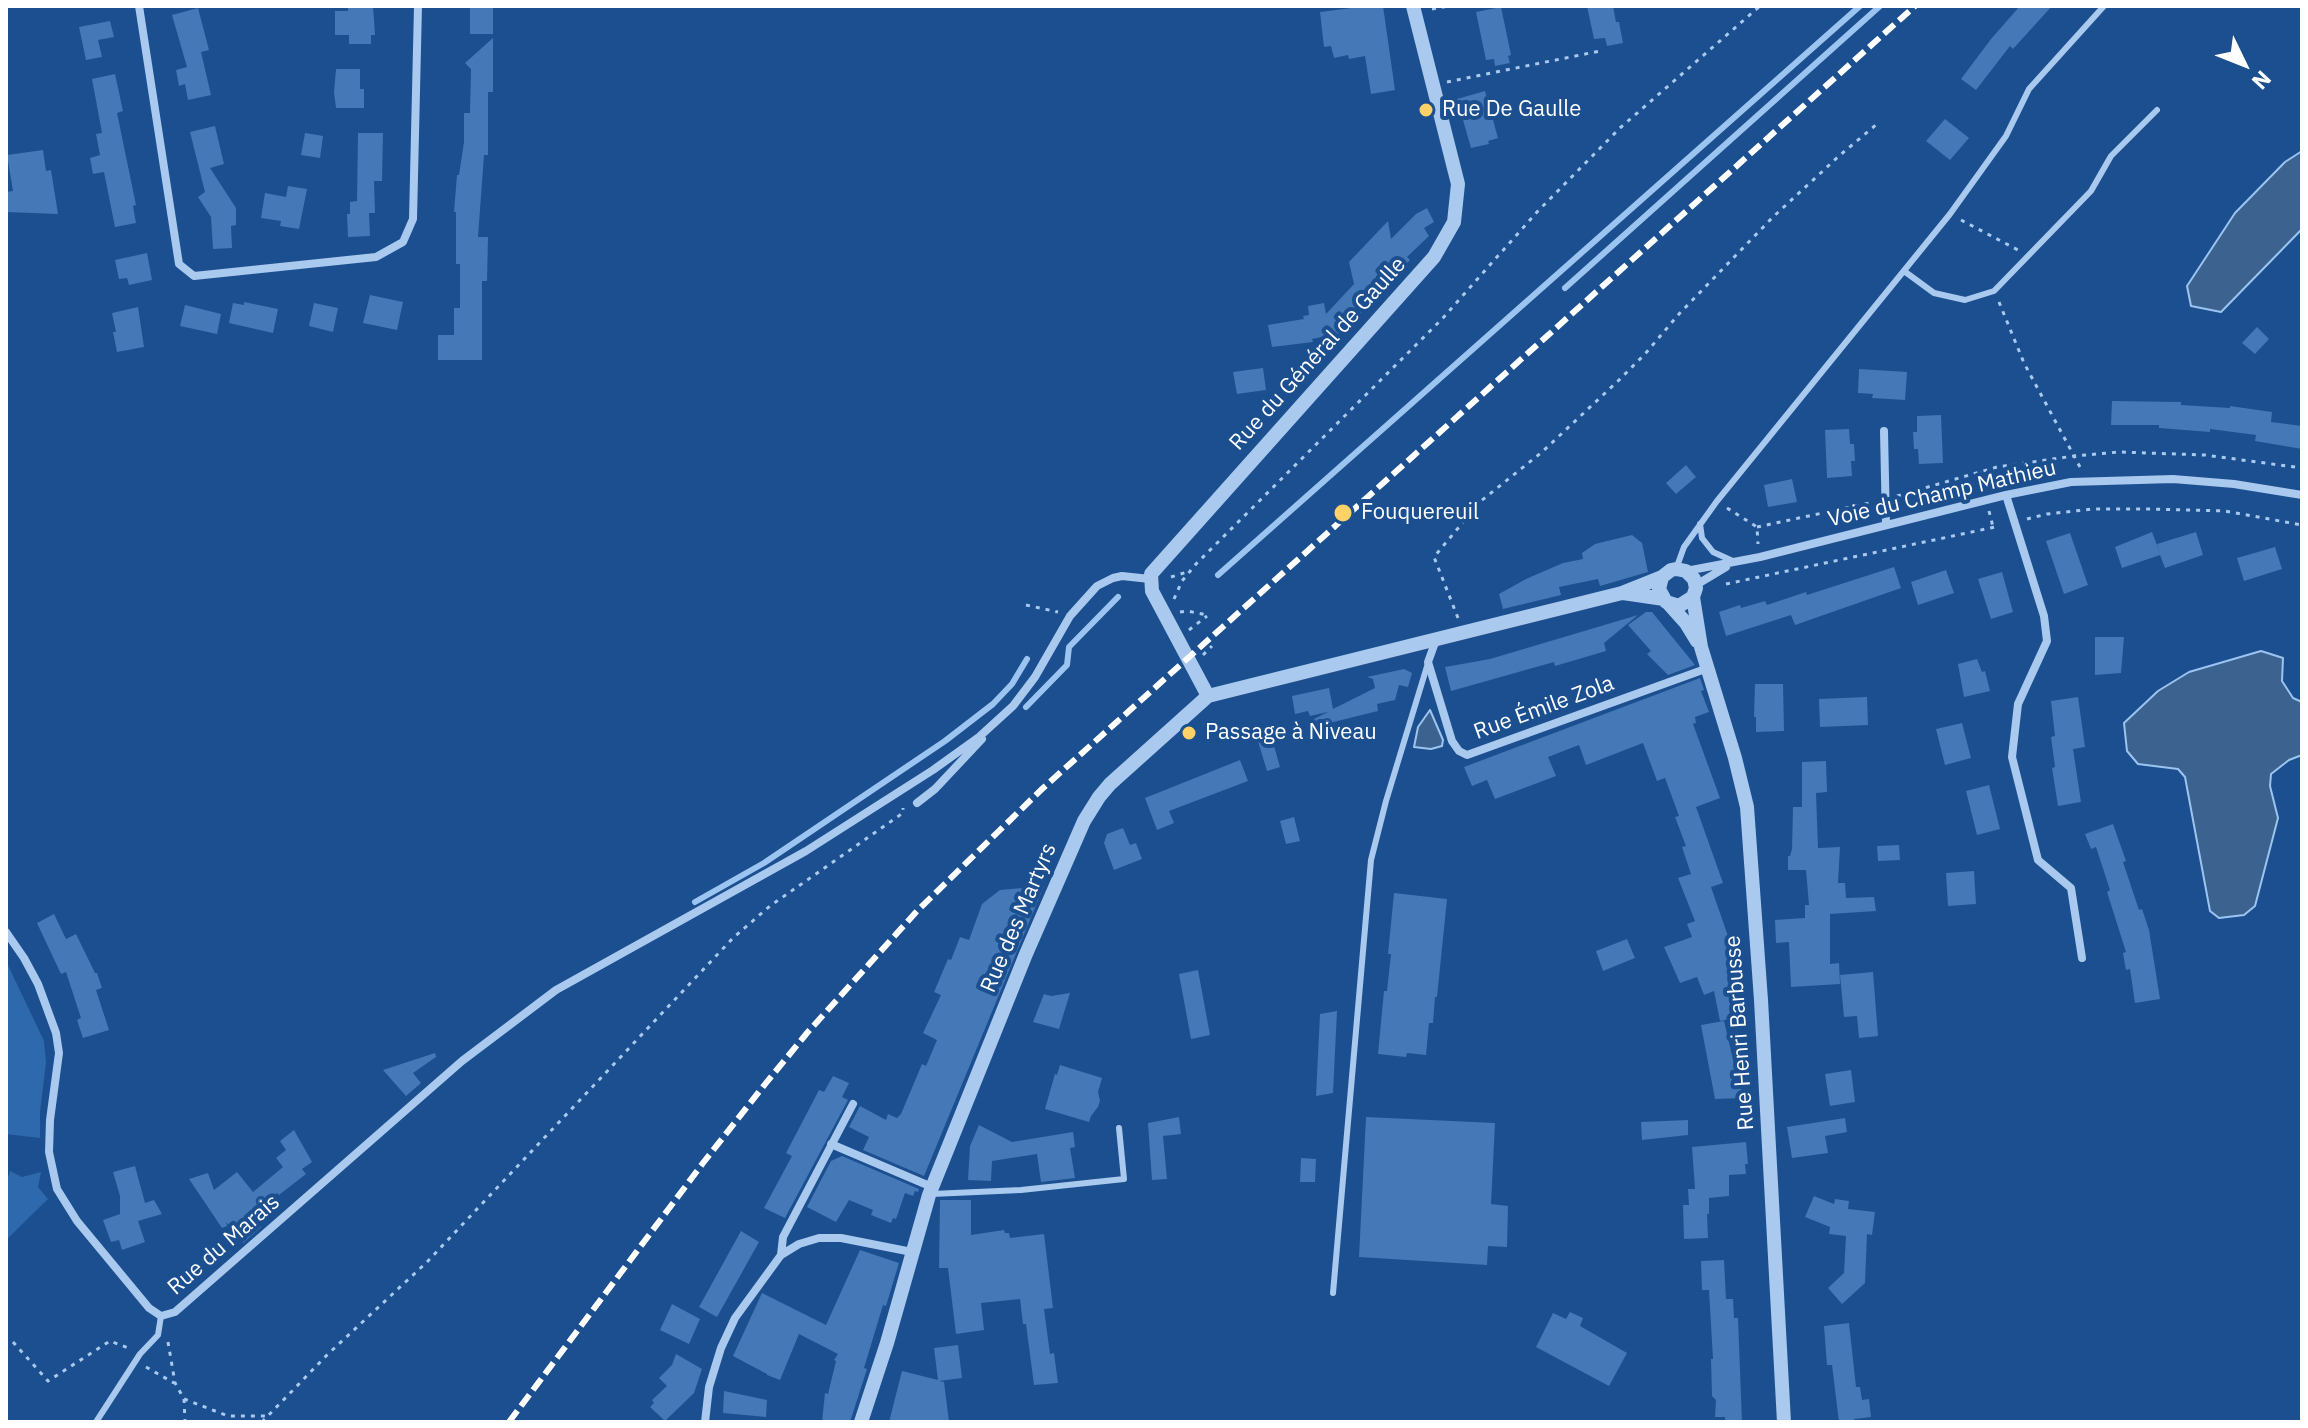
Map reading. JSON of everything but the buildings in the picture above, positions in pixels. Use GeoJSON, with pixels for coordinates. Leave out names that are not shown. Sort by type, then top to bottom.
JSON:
{"type":"FeatureCollection","features":[{"type":"Feature","properties":{"kind":"street"},"geometry":{"type":"LineString","coordinates":[[139,6],[179,264],[194,276],[376,257],[403,242],[413,219],[418,6]]}},
{"type":"Feature","properties":{"kind":"street","name":"Rue du Général de Gaulle"},"geometry":{"type":"LineString","coordinates":[[1150,579],[1153,570],[1434,257],[1454,222],[1458,184],[1413,6]]}},
{"type":"Feature","properties":{"kind":"street"},"geometry":{"type":"LineString","coordinates":[[1884,431],[1886,525]]}},
{"type":"Feature","properties":{"kind":"street","name":"Voie du Champ Mathieu"},"geometry":{"type":"LineString","coordinates":[[1681,570],[1760,557],[2006,495],[2071,482],[2173,479],[2234,484],[2302,495]]}},
{"type":"Feature","properties":{"kind":"street"},"geometry":{"type":"LineString","coordinates":[[2006,495],[2044,616],[2047,641],[2018,704],[2012,757],[2038,860],[2071,888],[2082,958]]}},
{"type":"Feature","properties":{"kind":"street","name":"Voie du Champ Mathieu"},"geometry":{"type":"LineString","coordinates":[[1695,591],[1735,562]]}},
{"type":"Feature","properties":{"kind":"street"},"geometry":{"type":"LineString","coordinates":[[1428,662],[1436,639],[1622,593],[1662,577],[1671,570],[1681,570],[1694,579],[1695,591],[1679,606],[1622,593]]}},
{"type":"Feature","properties":{"kind":"street"},"geometry":{"type":"LineString","coordinates":[[917,803],[951,774],[1026,690],[1070,616],[1086,596],[1105,581],[1122,576],[1150,579],[1152,591],[1208,696]]}},
{"type":"Feature","properties":{"kind":"street"},"geometry":{"type":"LineString","coordinates":[[1662,577],[1659,589],[1666,601]]}},
{"type":"Feature","properties":{"kind":"street","name":"Rue Henri Barbusse"},"geometry":{"type":"LineString","coordinates":[[1695,591],[1701,647],[1747,807],[1762,1015],[1784,1422]]}},
{"type":"Feature","properties":{"kind":"street","name":"Rue Henri Barbusse"},"geometry":{"type":"LineString","coordinates":[[1666,601],[1686,623],[1701,647]]}},
{"type":"Feature","properties":{"kind":"street","name":"Rue des Martyrs"},"geometry":{"type":"LineString","coordinates":[[861,1422],[930,1191],[1026,954],[1089,811],[1110,784],[1208,696],[1436,639]]}},
{"type":"Feature","properties":{"kind":"street","name":"Rue Émile Zola"},"geometry":{"type":"LineString","coordinates":[[1428,662],[1452,741],[1459,751],[1467,755],[1708,668]]}},
{"type":"Feature","properties":{"kind":"street","name":"Rue du Marais"},"geometry":{"type":"LineString","coordinates":[[6,932],[38,984],[56,1033],[59,1053],[49,1152],[57,1189],[77,1221],[149,1308],[161,1316],[175,1312],[450,1072],[556,990],[699,912],[868,813],[990,727]]}},
{"type":"Feature","properties":{"kind":"street"},"geometry":{"type":"LineString","coordinates":[[781,1255],[783,1237],[853,1104]]}},
{"type":"Feature","properties":{"kind":"street"},"geometry":{"type":"LineString","coordinates":[[831,1144],[930,1191]]}},
{"type":"Feature","properties":{"kind":"street"},"geometry":{"type":"LineString","coordinates":[[705,1422],[709,1387],[721,1348],[735,1318],[781,1255],[799,1244],[819,1238],[841,1238],[912,1252]]}},
{"type":"Feature","properties":{"kind":"lane"},"geometry":{"type":"LineString","coordinates":[[1681,570],[1684,547],[1717,501],[1950,214],[2006,136],[2029,89],[2104,6]]}},
{"type":"Feature","properties":{"kind":"lane"},"geometry":{"type":"LineString","coordinates":[[1904,271],[1934,293],[1965,300],[1994,291],[2091,191],[2111,156],[2157,110]]}},
{"type":"Feature","properties":{"kind":"lane"},"geometry":{"type":"LineString","coordinates":[[1700,524],[1702,538],[1713,552],[1735,562]]}},
{"type":"Feature","properties":{"kind":"lane"},"geometry":{"type":"LineString","coordinates":[[1333,1293],[1371,860],[1428,662]]}},
{"type":"Feature","properties":{"kind":"lane"},"geometry":{"type":"LineString","coordinates":[[930,1191],[1021,1190],[1124,1179],[1119,1128]]}},
{"type":"Feature","properties":{"kind":"lane"},"geometry":{"type":"LineString","coordinates":[[96,1422],[139,1357],[158,1335],[161,1316]]}},
{"type":"Feature","properties":{"kind":"path"},"geometry":{"type":"LineString","coordinates":[[1164,614],[1173,603],[1182,581],[1196,564],[1442,319],[1537,212],[1620,128],[1760,6]]}},
{"type":"Feature","properties":{"kind":"path"},"geometry":{"type":"LineString","coordinates":[[1432,82],[1600,51]]}},
{"type":"Feature","properties":{"kind":"path"},"geometry":{"type":"LineString","coordinates":[[1464,633],[1434,557],[1481,501],[1563,434],[1618,381],[1773,217],[1877,124]]}},
{"type":"Feature","properties":{"kind":"path"},"geometry":{"type":"LineString","coordinates":[[1950,214],[2029,255]]}},
{"type":"Feature","properties":{"kind":"path"},"geometry":{"type":"LineString","coordinates":[[1994,291],[2024,363],[2088,481]]}},
{"type":"Feature","properties":{"kind":"path"},"geometry":{"type":"LineString","coordinates":[[1717,501],[1757,527],[1762,575]]}},
{"type":"Feature","properties":{"kind":"path"},"geometry":{"type":"LineString","coordinates":[[1695,591],[2047,514],[2093,509],[2225,511],[2302,525]]}},
{"type":"Feature","properties":{"kind":"path"},"geometry":{"type":"LineString","coordinates":[[1026,605],[1070,616]]}},
{"type":"Feature","properties":{"kind":"path"},"geometry":{"type":"LineString","coordinates":[[1164,614],[1187,611],[1207,615]]}},
{"type":"Feature","properties":{"kind":"path"},"geometry":{"type":"LineString","coordinates":[[262,1422],[327,1355],[427,1262],[733,938],[770,906],[903,813]]}},
{"type":"Feature","properties":{"kind":"path"},"geometry":{"type":"LineString","coordinates":[[159,1328],[166,1335],[175,1383],[184,1399],[185,1422]]}},
{"type":"Feature","properties":{"kind":"path"},"geometry":{"type":"LineString","coordinates":[[13,1342],[48,1381],[110,1341],[125,1345],[139,1357],[143,1366],[175,1383]]}},
{"type":"Feature","properties":{"kind":"path"},"geometry":{"type":"LineString","coordinates":[[184,1399],[228,1416],[268,1416]]}},
{"type":"Feature","properties":{"kind":"shaded area"},"geometry":{"type":"Polygon","coordinates":[[[2302,151],[2302,229],[2221,312],[2191,306],[2187,286],[2235,213],[2285,162],[2302,151]]]}},
{"type":"Feature","properties":{"kind":"shaded area"},"geometry":{"type":"Polygon","coordinates":[[[2261,651],[2283,658],[2282,681],[2293,698],[2302,702],[2302,755],[2289,760],[2271,774],[2270,786],[2278,818],[2255,906],[2244,915],[2219,918],[2210,911],[2185,777],[2178,769],[2138,764],[2127,751],[2124,723],[2158,691],[2189,672],[2261,651]]]}},
{"type":"Feature","properties":{"kind":"shaded area"},"geometry":{"type":"Polygon","coordinates":[[[1430,710],[1443,740],[1442,746],[1431,749],[1414,747],[1418,727],[1430,710]]]}},
{"type":"Feature","properties":{"kind":"shaded area"},"geometry":{"type":"Polygon","coordinates":[[[6,961],[44,1041],[46,1062],[40,1138],[6,1134],[6,961]]]}},
{"type":"Feature","properties":{"kind":"shaded area"},"geometry":{"type":"Polygon","coordinates":[[[10,1171],[22,1177],[41,1172],[38,1187],[48,1199],[6,1240],[6,1184],[10,1171]]]}},
{"type":"Feature","properties":{"kind":"waterway"},"geometry":{"type":"LineString","coordinates":[[1218,575],[1860,6]]}},
{"type":"Feature","properties":{"kind":"waterway"},"geometry":{"type":"LineString","coordinates":[[1565,288],[1880,6]]}},
{"type":"Feature","properties":{"kind":"waterway"},"geometry":{"type":"LineString","coordinates":[[1026,707],[1067,665],[1069,647],[1118,597]]}},
{"type":"Feature","properties":{"kind":"waterway"},"geometry":{"type":"LineString","coordinates":[[695,902],[764,863],[945,741],[993,704],[1012,684],[1027,659]]}},
{"type":"Feature","properties":{"kind":"railway"},"geometry":{"type":"LineString","coordinates":[[509,1422],[766,1083],[917,911],[1042,789],[1915,6]]}},
{"type":"Feature","properties":{"kind":"place","name":"Rue De Gaulle"},"geometry":{"type":"Point","coordinates":[1426,110]}},
{"type":"Feature","properties":{"kind":"place","name":"Fouquereuil"},"geometry":{"type":"Point","coordinates":[1343,513]}},
{"type":"Feature","properties":{"kind":"place","name":"Passage à Niveau"},"geometry":{"type":"Point","coordinates":[1189,733]}}]}
